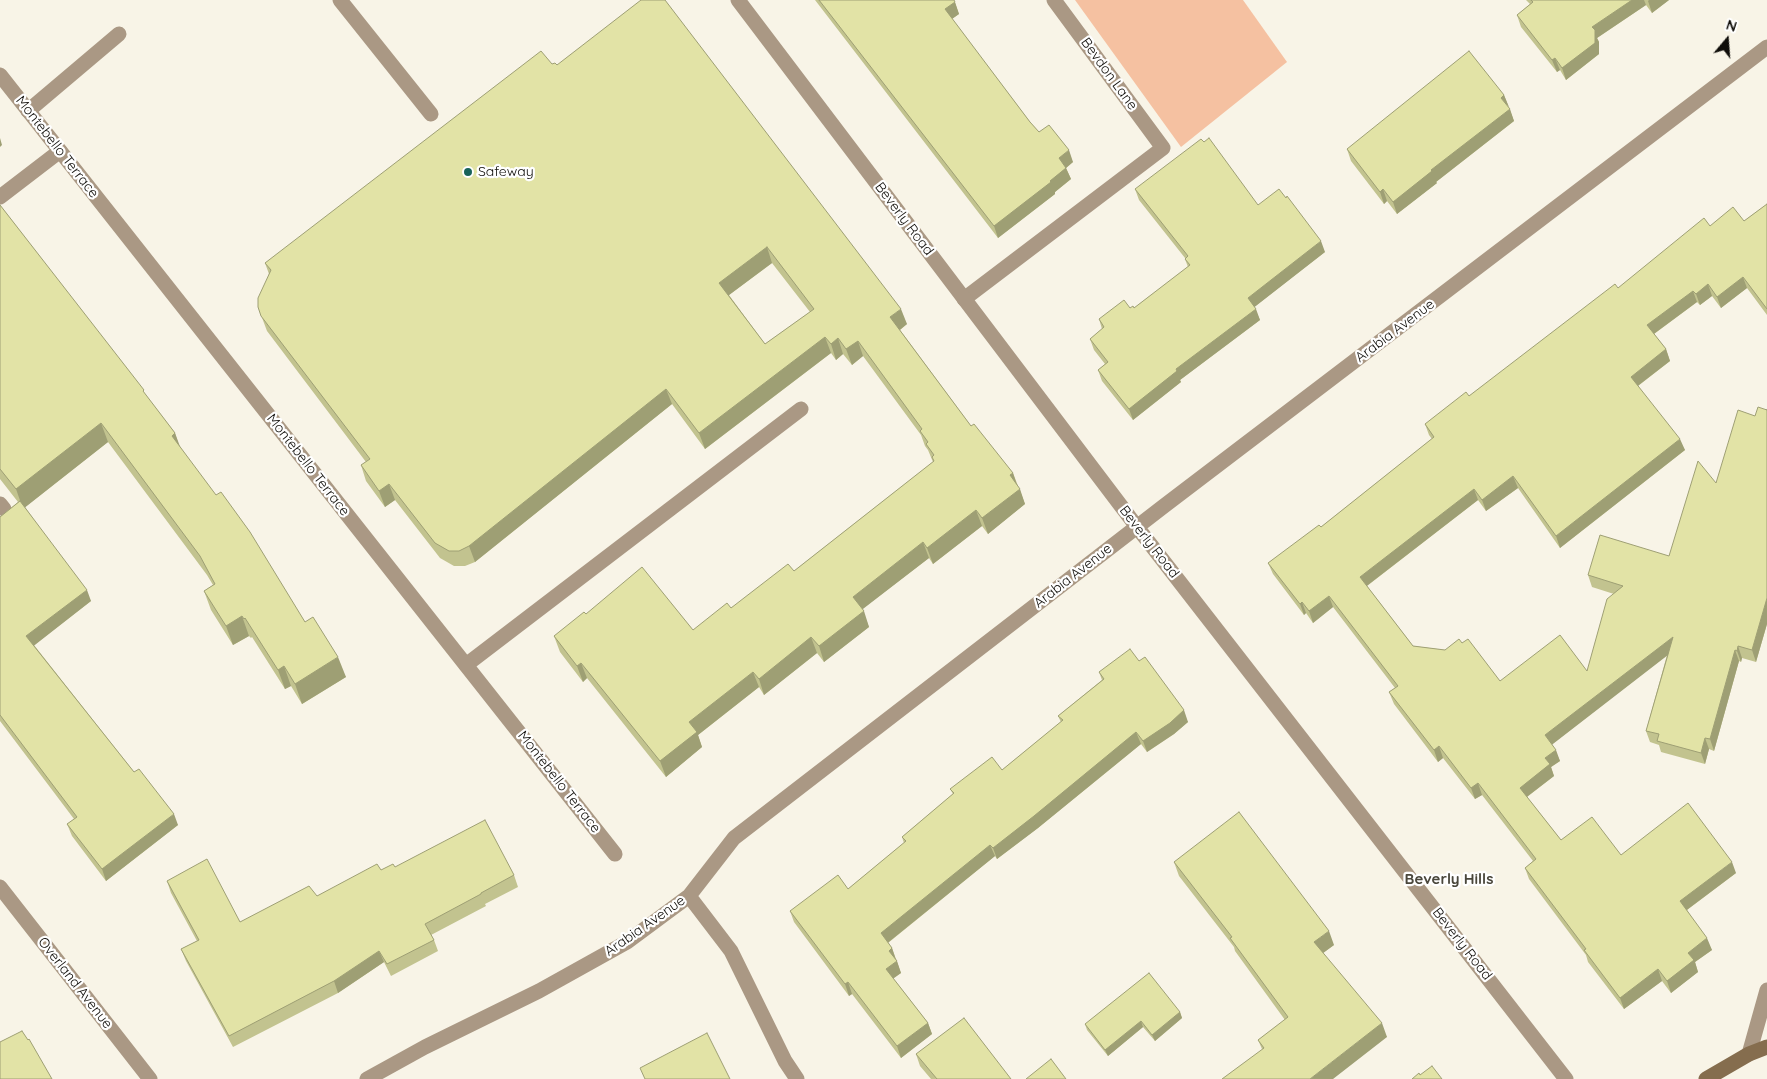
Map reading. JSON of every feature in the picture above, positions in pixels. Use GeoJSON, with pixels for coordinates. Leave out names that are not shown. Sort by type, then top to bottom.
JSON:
{"type":"FeatureCollection","features":[{"type":"Feature","properties":{"kind":"main road"},"geometry":{"type":"LineString","coordinates":[[1706,1079],[1748,1054],[1767,1047]]}},
{"type":"Feature","properties":{"kind":"street"},"geometry":{"type":"LineString","coordinates":[[340,0],[431,114]]}},
{"type":"Feature","properties":{"kind":"street","name":"Beverly Road"},"geometry":{"type":"LineString","coordinates":[[738,0],[1137,527],[1566,1079]]}},
{"type":"Feature","properties":{"kind":"street","name":"Bevdon Lane"},"geometry":{"type":"LineString","coordinates":[[964,298],[1163,148],[1054,0]]}},
{"type":"Feature","properties":{"kind":"street"},"geometry":{"type":"LineString","coordinates":[[28,111],[120,34]]}},
{"type":"Feature","properties":{"kind":"street","name":"Arabia Avenue"},"geometry":{"type":"LineString","coordinates":[[367,1079],[425,1047],[539,991],[627,942],[688,896],[734,838],[1137,527],[1767,47]]}},
{"type":"Feature","properties":{"kind":"street","name":"Montebello Terrace"},"geometry":{"type":"LineString","coordinates":[[0,75],[615,854]]}},
{"type":"Feature","properties":{"kind":"street"},"geometry":{"type":"LineString","coordinates":[[0,198],[60,151]]}},
{"type":"Feature","properties":{"kind":"street"},"geometry":{"type":"LineString","coordinates":[[466,665],[801,409]]}},
{"type":"Feature","properties":{"kind":"street","name":"Overland Avenue"},"geometry":{"type":"LineString","coordinates":[[0,887],[150,1079]]}},
{"type":"Feature","properties":{"kind":"street"},"geometry":{"type":"LineString","coordinates":[[688,896],[731,950],[785,1061],[797,1079]]}},
{"type":"Feature","properties":{"kind":"street"},"geometry":{"type":"LineString","coordinates":[[1748,1054],[1767,990]]}},
{"type":"Feature","properties":{"kind":"shaded area"},"geometry":{"type":"Polygon","coordinates":[[[1075,0],[1243,0],[1287,62],[1181,147],[1075,0]]]}},
{"type":"Feature","properties":{"kind":"building"},"geometry":{"type":"Polygon","coordinates":[[[641,0],[665,0],[901,309],[890,317],[971,426],[974,424],[1013,473],[1010,475],[1020,489],[982,518],[976,510],[927,548],[923,542],[853,597],[864,611],[819,646],[811,637],[759,679],[753,672],[689,722],[697,732],[660,761],[581,663],[577,666],[554,636],[584,612],[586,614],[642,567],[693,630],[727,603],[731,608],[788,564],[794,571],[934,461],[932,457],[934,455],[926,444],[928,442],[920,431],[922,429],[858,341],[846,349],[838,338],[831,344],[825,337],[699,433],[666,389],[469,546],[459,551],[449,551],[435,543],[389,484],[379,491],[361,465],[370,459],[261,316],[258,307],[258,298],[271,270],[265,263],[541,51],[552,64],[555,63],[557,65],[641,0]],[[767,247],[719,283],[765,344],[814,309],[767,247]]]}},
{"type":"Feature","properties":{"kind":"building"},"geometry":{"type":"Polygon","coordinates":[[[819,0],[954,0],[955,2],[945,9],[1030,122],[1039,132],[1049,125],[1069,150],[1059,158],[1066,168],[994,226],[819,0]]]}},
{"type":"Feature","properties":{"kind":"building"},"geometry":{"type":"Polygon","coordinates":[[[1531,0],[1632,0],[1592,27],[1595,30],[1595,43],[1562,68],[1555,58],[1552,60],[1517,15],[1533,2],[1531,0]]]}},
{"type":"Feature","properties":{"kind":"building"},"geometry":{"type":"Polygon","coordinates":[[[1469,51],[1504,95],[1501,98],[1510,109],[1393,202],[1383,189],[1380,192],[1347,149],[1469,51]]]}},
{"type":"Feature","properties":{"kind":"building"},"geometry":{"type":"Polygon","coordinates":[[[1209,138],[1258,205],[1279,189],[1286,198],[1287,196],[1321,241],[1248,298],[1256,309],[1176,369],[1177,371],[1129,409],[1098,370],[1108,362],[1090,339],[1104,327],[1099,319],[1124,300],[1130,308],[1133,306],[1134,308],[1190,265],[1185,259],[1188,256],[1135,189],[1201,139],[1204,142],[1209,138]]]}},
{"type":"Feature","properties":{"kind":"building"},"geometry":{"type":"Polygon","coordinates":[[[1767,204],[1767,309],[1743,277],[1717,297],[1708,284],[1696,294],[1693,291],[1647,325],[1666,349],[1631,377],[1680,439],[1556,536],[1513,476],[1482,500],[1474,489],[1360,577],[1413,646],[1445,650],[1459,639],[1462,643],[1468,639],[1500,681],[1560,635],[1587,671],[1607,599],[1623,586],[1588,575],[1600,535],[1669,556],[1698,461],[1716,483],[1738,410],[1755,416],[1758,407],[1767,410],[1767,598],[1752,650],[1738,646],[1737,651],[1735,650],[1710,739],[1705,738],[1701,753],[1657,741],[1659,734],[1646,731],[1673,637],[1545,735],[1556,750],[1545,758],[1550,764],[1520,788],[1561,840],[1592,817],[1621,855],[1688,803],[1732,862],[1680,901],[1707,938],[1688,953],[1694,960],[1667,981],[1658,969],[1620,998],[1525,868],[1536,859],[1478,783],[1471,788],[1439,746],[1434,750],[1389,692],[1398,686],[1329,596],[1309,611],[1302,602],[1300,604],[1268,563],[1319,525],[1321,527],[1434,437],[1425,424],[1466,392],[1469,396],[1615,284],[1618,288],[1704,218],[1710,226],[1733,207],[1744,221],[1767,204]]]}},
{"type":"Feature","properties":{"kind":"building"},"geometry":{"type":"Polygon","coordinates":[[[0,205],[144,390],[175,433],[172,436],[216,495],[221,492],[250,532],[305,622],[313,617],[338,657],[295,684],[284,666],[278,670],[245,618],[242,616],[226,626],[204,591],[215,584],[200,556],[101,423],[16,489],[0,469],[0,205]]]}},
{"type":"Feature","properties":{"kind":"building"},"geometry":{"type":"Polygon","coordinates":[[[20,501],[87,590],[26,636],[134,772],[139,769],[174,814],[102,869],[67,824],[77,817],[0,715],[0,517],[20,501]]]}},
{"type":"Feature","properties":{"kind":"building"},"geometry":{"type":"Polygon","coordinates":[[[1130,649],[1139,661],[1145,657],[1184,710],[1170,723],[1143,741],[1136,732],[1034,816],[993,848],[990,845],[881,933],[892,948],[889,951],[897,961],[886,969],[928,1023],[897,1046],[848,982],[845,984],[790,911],[838,875],[848,889],[906,841],[902,837],[954,793],[950,789],[992,757],[1002,770],[1063,720],[1058,716],[1104,679],[1099,672],[1130,649]]]}},
{"type":"Feature","properties":{"kind":"building"},"geometry":{"type":"Polygon","coordinates":[[[1239,812],[1329,931],[1314,942],[1382,1023],[1310,1079],[1222,1079],[1264,1048],[1258,1040],[1288,1017],[1230,938],[1232,937],[1174,862],[1239,812]]]}},
{"type":"Feature","properties":{"kind":"building"},"geometry":{"type":"Polygon","coordinates":[[[485,820],[514,875],[425,924],[434,940],[387,964],[379,951],[334,981],[229,1036],[181,949],[199,940],[167,881],[207,859],[240,922],[309,886],[317,896],[377,864],[381,870],[393,864],[395,867],[485,820]]]}},
{"type":"Feature","properties":{"kind":"building"},"geometry":{"type":"Polygon","coordinates":[[[1149,973],[1180,1012],[1152,1035],[1141,1021],[1105,1050],[1085,1024],[1149,973]]]}},
{"type":"Feature","properties":{"kind":"building"},"geometry":{"type":"Polygon","coordinates":[[[964,1018],[1011,1079],[937,1079],[916,1054],[964,1018]]]}},
{"type":"Feature","properties":{"kind":"building"},"geometry":{"type":"Polygon","coordinates":[[[22,1031],[29,1039],[52,1079],[0,1079],[0,1042],[22,1031]]]}},
{"type":"Feature","properties":{"kind":"building"},"geometry":{"type":"Polygon","coordinates":[[[707,1033],[730,1079],[645,1079],[640,1068],[707,1033]]]}},
{"type":"Feature","properties":{"kind":"building"},"geometry":{"type":"Polygon","coordinates":[[[1051,1059],[1066,1079],[1026,1079],[1051,1059]]]}},
{"type":"Feature","properties":{"kind":"building"},"geometry":{"type":"Polygon","coordinates":[[[1432,1066],[1442,1079],[1412,1079],[1419,1073],[1420,1075],[1432,1066]]]}},
{"type":"Feature","properties":{"kind":"place","name":"Safeway"},"geometry":{"type":"Point","coordinates":[468,172]}},
{"type":"Feature","properties":{"kind":"district","name":"Beverly Hills"},"geometry":{"type":"Point","coordinates":[1449,879]}}]}
